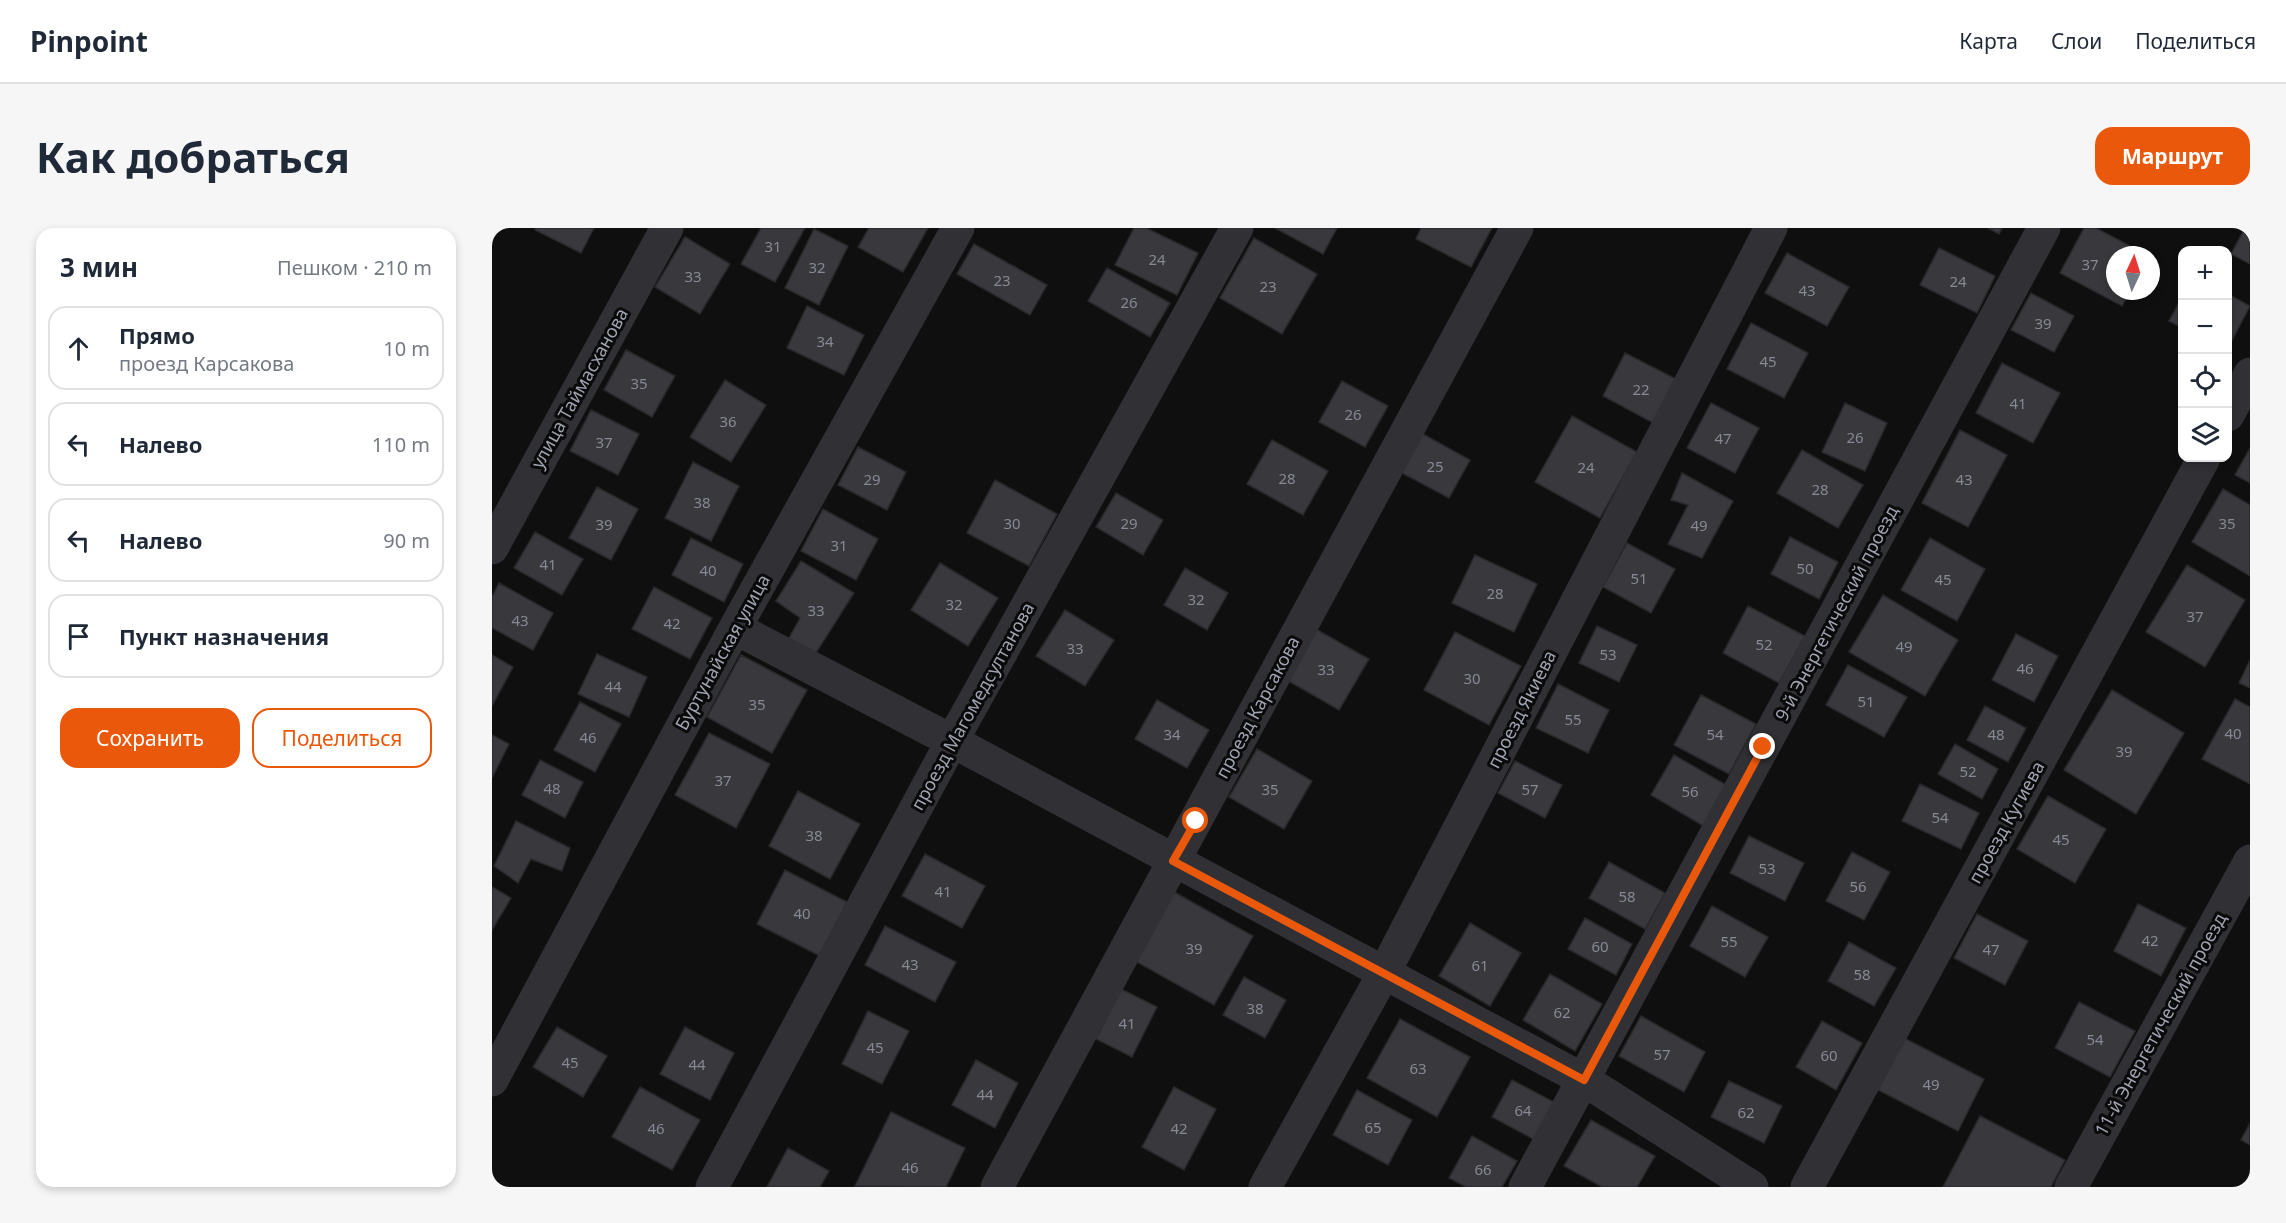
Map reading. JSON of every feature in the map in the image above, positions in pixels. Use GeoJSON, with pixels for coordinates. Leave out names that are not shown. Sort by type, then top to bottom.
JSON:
{"type":"FeatureCollection","features":[{"type":"Feature","properties":{"kind":"street","name":"улица Таймасханова"},"geometry":{"type":"LineString","coordinates":[[492,548],[667,228]]}},
{"type":"Feature","properties":{"kind":"street","name":"Буртунайская улица"},"geometry":{"type":"LineString","coordinates":[[492,1080],[735,628],[958,228]]}},
{"type":"Feature","properties":{"kind":"street","name":"проезд Магомедсултанова"},"geometry":{"type":"LineString","coordinates":[[712,1187],[952,741],[1237,228]]}},
{"type":"Feature","properties":{"kind":"street","name":"проезд Карсакова"},"geometry":{"type":"LineString","coordinates":[[997,1187],[1516,228]]}},
{"type":"Feature","properties":{"kind":"street","name":"проезд Якиева"},"geometry":{"type":"LineString","coordinates":[[1265,1187],[1384,974],[1771,228]]}},
{"type":"Feature","properties":{"kind":"street","name":"9-й Энергетический проезд"},"geometry":{"type":"LineString","coordinates":[[1525,1187],[2044,228]]}},
{"type":"Feature","properties":{"kind":"street"},"geometry":{"type":"LineString","coordinates":[[2232,408],[2250,374]]}},
{"type":"Feature","properties":{"kind":"street","name":"проезд Кугиева"},"geometry":{"type":"LineString","coordinates":[[1807,1187],[2202,462]]}},
{"type":"Feature","properties":{"kind":"street"},"geometry":{"type":"LineString","coordinates":[[735,628],[952,741],[1584,1080],[1752,1187]]}},
{"type":"Feature","properties":{"kind":"street","name":"11-й Энергетический проезд"},"geometry":{"type":"LineString","coordinates":[[2071,1187],[2250,861]]}},
{"type":"Feature","properties":{"kind":"building"},"geometry":{"type":"Polygon","coordinates":[[[536,228],[594,228],[581,253],[535,230],[536,228]]]}},
{"type":"Feature","properties":{"kind":"building"},"geometry":{"type":"Polygon","coordinates":[[[761,228],[805,228],[775,282],[741,264],[761,228]]]}},
{"type":"Feature","properties":{"kind":"building"},"geometry":{"type":"Polygon","coordinates":[[[869,228],[928,228],[903,272],[858,247],[869,228]]]}},
{"type":"Feature","properties":{"kind":"building"},"geometry":{"type":"Polygon","coordinates":[[[1134,228],[1146,228],[1198,253],[1177,295],[1115,265],[1134,228]]]}},
{"type":"Feature","properties":{"kind":"building"},"geometry":{"type":"Polygon","coordinates":[[[1275,228],[1337,228],[1323,254],[1275,228]]]}},
{"type":"Feature","properties":{"kind":"building"},"geometry":{"type":"Polygon","coordinates":[[[1421,228],[1492,228],[1471,267],[1416,239],[1421,228]]]}},
{"type":"Feature","properties":{"kind":"building"},"geometry":{"type":"Polygon","coordinates":[[[1988,228],[2002,228],[1999,234],[1988,228]]]}},
{"type":"Feature","properties":{"kind":"building"},"geometry":{"type":"Polygon","coordinates":[[[2084,228],[2096,228],[2130,246],[2106,246],[2106,297],[2060,273],[2084,228]]]}},
{"type":"Feature","properties":{"kind":"building"},"geometry":{"type":"Polygon","coordinates":[[[2245,228],[2250,228],[2250,264],[2232,255],[2245,228]]]}},
{"type":"Feature","properties":{"kind":"building"},"geometry":{"type":"Polygon","coordinates":[[[814,229],[848,246],[819,305],[785,288],[814,229]]]}},
{"type":"Feature","properties":{"kind":"building"},"geometry":{"type":"Polygon","coordinates":[[[685,237],[730,264],[700,314],[655,287],[685,237]]]}},
{"type":"Feature","properties":{"kind":"building"},"geometry":{"type":"Polygon","coordinates":[[[1254,238],[1317,274],[1282,334],[1220,298],[1254,238]]]}},
{"type":"Feature","properties":{"kind":"building"},"geometry":{"type":"Polygon","coordinates":[[[974,244],[1047,285],[1030,315],[957,274],[974,244]]]}},
{"type":"Feature","properties":{"kind":"building"},"geometry":{"type":"Polygon","coordinates":[[[1939,248],[1995,276],[1977,313],[1920,285],[1939,248]]]}},
{"type":"Feature","properties":{"kind":"building"},"geometry":{"type":"Polygon","coordinates":[[[1787,253],[1849,287],[1827,326],[1765,293],[1787,253]]]}},
{"type":"Feature","properties":{"kind":"building"},"geometry":{"type":"Polygon","coordinates":[[[1107,268],[1170,303],[1150,337],[1088,301],[1107,268]]]}},
{"type":"Feature","properties":{"kind":"building"},"geometry":{"type":"Polygon","coordinates":[[[2031,293],[2074,316],[2054,352],[2011,330],[2031,293]]]}},
{"type":"Feature","properties":{"kind":"building"},"geometry":{"type":"Polygon","coordinates":[[[2232,296],[2250,306],[2232,340],[2232,296]]]}},
{"type":"Feature","properties":{"kind":"building"},"geometry":{"type":"Polygon","coordinates":[[[2111,300],[2125,300],[2122,306],[2111,300]]]}},
{"type":"Feature","properties":{"kind":"building"},"geometry":{"type":"Polygon","coordinates":[[[2178,304],[2178,326],[2169,321],[2178,304]]]}},
{"type":"Feature","properties":{"kind":"building"},"geometry":{"type":"Polygon","coordinates":[[[807,306],[864,335],[844,375],[787,348],[807,306]]]}},
{"type":"Feature","properties":{"kind":"building"},"geometry":{"type":"Polygon","coordinates":[[[1751,323],[1808,353],[1784,398],[1727,369],[1751,323]]]}},
{"type":"Feature","properties":{"kind":"building"},"geometry":{"type":"Polygon","coordinates":[[[626,350],[675,376],[652,417],[604,390],[626,350]]]}},
{"type":"Feature","properties":{"kind":"building"},"geometry":{"type":"Polygon","coordinates":[[[1625,353],[1680,381],[1657,425],[1603,396],[1625,353]]]}},
{"type":"Feature","properties":{"kind":"building"},"geometry":{"type":"Polygon","coordinates":[[[2002,363],[2060,393],[2033,443],[1976,413],[2002,363]]]}},
{"type":"Feature","properties":{"kind":"building"},"geometry":{"type":"Polygon","coordinates":[[[725,380],[766,405],[731,462],[690,437],[725,380]]]}},
{"type":"Feature","properties":{"kind":"building"},"geometry":{"type":"Polygon","coordinates":[[[1342,381],[1388,406],[1365,447],[1319,422],[1342,381]]]}},
{"type":"Feature","properties":{"kind":"building"},"geometry":{"type":"Polygon","coordinates":[[[1711,403],[1759,428],[1735,473],[1687,448],[1711,403]]]}},
{"type":"Feature","properties":{"kind":"building"},"geometry":{"type":"Polygon","coordinates":[[[1845,403],[1887,423],[1865,471],[1822,452],[1845,403]]]}},
{"type":"Feature","properties":{"kind":"building"},"geometry":{"type":"Polygon","coordinates":[[[591,410],[639,434],[618,475],[570,451],[591,410]]]}},
{"type":"Feature","properties":{"kind":"building"},"geometry":{"type":"Polygon","coordinates":[[[1572,416],[1637,452],[1600,518],[1535,482],[1572,416]]]}},
{"type":"Feature","properties":{"kind":"building"},"geometry":{"type":"Polygon","coordinates":[[[1960,430],[2007,455],[1968,527],[1922,503],[1960,430]]]}},
{"type":"Feature","properties":{"kind":"building"},"geometry":{"type":"Polygon","coordinates":[[[1421,433],[1470,460],[1449,498],[1400,472],[1421,433]]]}},
{"type":"Feature","properties":{"kind":"building"},"geometry":{"type":"Polygon","coordinates":[[[1272,440],[1328,471],[1303,515],[1247,484],[1272,440]]]}},
{"type":"Feature","properties":{"kind":"building"},"geometry":{"type":"Polygon","coordinates":[[[858,447],[906,472],[887,510],[838,485],[858,447]]]}},
{"type":"Feature","properties":{"kind":"building"},"geometry":{"type":"Polygon","coordinates":[[[2250,448],[2250,483],[2235,475],[2250,448]]]}},
{"type":"Feature","properties":{"kind":"building"},"geometry":{"type":"Polygon","coordinates":[[[1802,450],[1863,485],[1838,528],[1777,493],[1802,450]]]}},
{"type":"Feature","properties":{"kind":"building"},"geometry":{"type":"Polygon","coordinates":[[[693,462],[739,486],[711,541],[665,518],[693,462]]]}},
{"type":"Feature","properties":{"kind":"building"},"geometry":{"type":"Polygon","coordinates":[[[1682,473],[1733,501],[1702,558],[1668,544],[1688,505],[1671,500],[1682,473]]]}},
{"type":"Feature","properties":{"kind":"building"},"geometry":{"type":"Polygon","coordinates":[[[995,480],[1057,514],[1029,566],[967,533],[995,480]]]}},
{"type":"Feature","properties":{"kind":"building"},"geometry":{"type":"Polygon","coordinates":[[[597,487],[638,509],[611,560],[569,538],[597,487]]]}},
{"type":"Feature","properties":{"kind":"building"},"geometry":{"type":"Polygon","coordinates":[[[2223,489],[2250,505],[2250,576],[2192,542],[2223,489]]]}},
{"type":"Feature","properties":{"kind":"building"},"geometry":{"type":"Polygon","coordinates":[[[1116,493],[1163,520],[1143,555],[1096,527],[1116,493]]]}},
{"type":"Feature","properties":{"kind":"building"},"geometry":{"type":"Polygon","coordinates":[[[823,509],[878,539],[856,580],[801,551],[823,509]]]}},
{"type":"Feature","properties":{"kind":"building"},"geometry":{"type":"Polygon","coordinates":[[[535,532],[583,559],[562,595],[514,568],[535,532]]]}},
{"type":"Feature","properties":{"kind":"building"},"geometry":{"type":"Polygon","coordinates":[[[1790,537],[1838,562],[1819,599],[1771,574],[1790,537]]]}},
{"type":"Feature","properties":{"kind":"building"},"geometry":{"type":"Polygon","coordinates":[[[691,538],[743,564],[724,602],[672,575],[691,538]]]}},
{"type":"Feature","properties":{"kind":"building"},"geometry":{"type":"Polygon","coordinates":[[[1930,538],[1985,569],[1957,621],[1901,590],[1930,538]]]}},
{"type":"Feature","properties":{"kind":"building"},"geometry":{"type":"Polygon","coordinates":[[[1627,543],[1675,569],[1651,613],[1603,587],[1627,543]]]}},
{"type":"Feature","properties":{"kind":"building"},"geometry":{"type":"Polygon","coordinates":[[[1475,555],[1537,584],[1514,632],[1452,603],[1475,555]]]}},
{"type":"Feature","properties":{"kind":"building"},"geometry":{"type":"Polygon","coordinates":[[[801,561],[854,593],[814,656],[788,640],[800,618],[776,601],[801,561]]]}},
{"type":"Feature","properties":{"kind":"building"},"geometry":{"type":"Polygon","coordinates":[[[940,563],[998,598],[968,646],[911,610],[940,563]]]}},
{"type":"Feature","properties":{"kind":"building"},"geometry":{"type":"Polygon","coordinates":[[[2187,565],[2245,600],[2205,667],[2146,632],[2187,565]]]}},
{"type":"Feature","properties":{"kind":"building"},"geometry":{"type":"Polygon","coordinates":[[[1185,568],[1228,593],[1207,630],[1164,605],[1185,568]]]}},
{"type":"Feature","properties":{"kind":"building"},"geometry":{"type":"Polygon","coordinates":[[[499,583],[553,613],[533,650],[492,628],[492,597],[499,583]]]}},
{"type":"Feature","properties":{"kind":"building"},"geometry":{"type":"Polygon","coordinates":[[[654,587],[712,618],[690,659],[632,629],[654,587]]]}},
{"type":"Feature","properties":{"kind":"building"},"geometry":{"type":"Polygon","coordinates":[[[1883,595],[1958,640],[1925,696],[1849,652],[1883,595]]]}},
{"type":"Feature","properties":{"kind":"building"},"geometry":{"type":"Polygon","coordinates":[[[1748,606],[1805,636],[1779,683],[1723,653],[1748,606]]]}},
{"type":"Feature","properties":{"kind":"building"},"geometry":{"type":"Polygon","coordinates":[[[1065,610],[1114,640],[1085,686],[1036,656],[1065,610]]]}},
{"type":"Feature","properties":{"kind":"building"},"geometry":{"type":"Polygon","coordinates":[[[1597,626],[1637,645],[1619,682],[1579,663],[1597,626]]]}},
{"type":"Feature","properties":{"kind":"building"},"geometry":{"type":"Polygon","coordinates":[[[1312,627],[1369,659],[1339,710],[1283,678],[1312,627]]]}},
{"type":"Feature","properties":{"kind":"building"},"geometry":{"type":"Polygon","coordinates":[[[1455,632],[1521,666],[1489,725],[1424,690],[1455,632]]]}},
{"type":"Feature","properties":{"kind":"building"},"geometry":{"type":"Polygon","coordinates":[[[2016,634],[2058,656],[2034,702],[1992,680],[2016,634]]]}},
{"type":"Feature","properties":{"kind":"building"},"geometry":{"type":"Polygon","coordinates":[[[597,654],[647,677],[629,717],[578,694],[597,654]]]}},
{"type":"Feature","properties":{"kind":"building"},"geometry":{"type":"Polygon","coordinates":[[[492,655],[513,667],[492,706],[492,655]]]}},
{"type":"Feature","properties":{"kind":"building"},"geometry":{"type":"Polygon","coordinates":[[[741,655],[807,690],[772,753],[707,717],[741,655]]]}},
{"type":"Feature","properties":{"kind":"building"},"geometry":{"type":"Polygon","coordinates":[[[2250,660],[2250,688],[2239,683],[2250,660]]]}},
{"type":"Feature","properties":{"kind":"building"},"geometry":{"type":"Polygon","coordinates":[[[1848,665],[1907,697],[1884,737],[1826,705],[1848,665]]]}},
{"type":"Feature","properties":{"kind":"building"},"geometry":{"type":"Polygon","coordinates":[[[1558,684],[1609,710],[1588,753],[1536,728],[1558,684]]]}},
{"type":"Feature","properties":{"kind":"building"},"geometry":{"type":"Polygon","coordinates":[[[2112,690],[2184,733],[2136,814],[2064,770],[2112,690]]]}},
{"type":"Feature","properties":{"kind":"building"},"geometry":{"type":"Polygon","coordinates":[[[1701,695],[1756,724],[1729,774],[1674,745],[1701,695]]]}},
{"type":"Feature","properties":{"kind":"building"},"geometry":{"type":"Polygon","coordinates":[[[2235,699],[2250,707],[2250,784],[2202,759],[2235,699]]]}},
{"type":"Feature","properties":{"kind":"building"},"geometry":{"type":"Polygon","coordinates":[[[1157,700],[1209,730],[1187,768],[1135,739],[1157,700]]]}},
{"type":"Feature","properties":{"kind":"building"},"geometry":{"type":"Polygon","coordinates":[[[580,702],[621,724],[595,772],[554,750],[580,702]]]}},
{"type":"Feature","properties":{"kind":"building"},"geometry":{"type":"Polygon","coordinates":[[[1985,706],[2026,728],[2008,762],[1967,740],[1985,706]]]}},
{"type":"Feature","properties":{"kind":"building"},"geometry":{"type":"Polygon","coordinates":[[[709,733],[770,764],[736,828],[675,795],[709,733]]]}},
{"type":"Feature","properties":{"kind":"building"},"geometry":{"type":"Polygon","coordinates":[[[492,735],[509,744],[492,778],[492,735]]]}},
{"type":"Feature","properties":{"kind":"building"},"geometry":{"type":"Polygon","coordinates":[[[1955,744],[1998,769],[1982,799],[1938,774],[1955,744]]]}},
{"type":"Feature","properties":{"kind":"building"},"geometry":{"type":"Polygon","coordinates":[[[1257,749],[1312,781],[1284,829],[1229,797],[1257,749]]]}},
{"type":"Feature","properties":{"kind":"building"},"geometry":{"type":"Polygon","coordinates":[[[1674,755],[1728,786],[1705,827],[1651,795],[1674,755]]]}},
{"type":"Feature","properties":{"kind":"building"},"geometry":{"type":"Polygon","coordinates":[[[540,760],[583,782],[565,818],[522,795],[540,760]]]}},
{"type":"Feature","properties":{"kind":"building"},"geometry":{"type":"Polygon","coordinates":[[[1515,761],[1562,785],[1545,818],[1498,793],[1515,761]]]}},
{"type":"Feature","properties":{"kind":"building"},"geometry":{"type":"Polygon","coordinates":[[[1920,784],[1979,813],[1961,849],[1902,821],[1920,784]]]}},
{"type":"Feature","properties":{"kind":"building"},"geometry":{"type":"Polygon","coordinates":[[[798,791],[860,824],[830,879],[769,846],[798,791]]]}},
{"type":"Feature","properties":{"kind":"building"},"geometry":{"type":"Polygon","coordinates":[[[2048,796],[2106,829],[2075,883],[2017,849],[2048,796]]]}},
{"type":"Feature","properties":{"kind":"building"},"geometry":{"type":"Polygon","coordinates":[[[516,821],[570,848],[562,871],[531,859],[518,883],[494,866],[516,821]]]}},
{"type":"Feature","properties":{"kind":"building"},"geometry":{"type":"Polygon","coordinates":[[[1749,836],[1804,863],[1785,901],[1730,873],[1749,836]]]}},
{"type":"Feature","properties":{"kind":"building"},"geometry":{"type":"Polygon","coordinates":[[[1852,852],[1890,872],[1864,920],[1826,901],[1852,852]]]}},
{"type":"Feature","properties":{"kind":"building"},"geometry":{"type":"Polygon","coordinates":[[[925,854],[985,886],[962,928],[902,896],[925,854]]]}},
{"type":"Feature","properties":{"kind":"building"},"geometry":{"type":"Polygon","coordinates":[[[1609,862],[1665,893],[1645,929],[1589,898],[1609,862]]]}},
{"type":"Feature","properties":{"kind":"building"},"geometry":{"type":"Polygon","coordinates":[[[785,870],[847,902],[820,956],[757,924],[785,870]]]}},
{"type":"Feature","properties":{"kind":"building"},"geometry":{"type":"Polygon","coordinates":[[[492,887],[511,898],[492,930],[492,887]]]}},
{"type":"Feature","properties":{"kind":"building"},"geometry":{"type":"Polygon","coordinates":[[[1174,892],[1253,936],[1214,1005],[1135,961],[1174,892]]]}},
{"type":"Feature","properties":{"kind":"building"},"geometry":{"type":"Polygon","coordinates":[[[2138,904],[2186,928],[2161,976],[2114,951],[2138,904]]]}},
{"type":"Feature","properties":{"kind":"building"},"geometry":{"type":"Polygon","coordinates":[[[1712,906],[1768,937],[1745,977],[1690,946],[1712,906]]]}},
{"type":"Feature","properties":{"kind":"building"},"geometry":{"type":"Polygon","coordinates":[[[1977,914],[2028,941],[2005,985],[1954,958],[1977,914]]]}},
{"type":"Feature","properties":{"kind":"building"},"geometry":{"type":"Polygon","coordinates":[[[1585,918],[1632,944],[1616,975],[1568,949],[1585,918]]]}},
{"type":"Feature","properties":{"kind":"building"},"geometry":{"type":"Polygon","coordinates":[[[1470,923],[1521,953],[1490,1006],[1439,976],[1470,923]]]}},
{"type":"Feature","properties":{"kind":"building"},"geometry":{"type":"Polygon","coordinates":[[[885,926],[956,962],[935,1002],[865,965],[885,926]]]}},
{"type":"Feature","properties":{"kind":"building"},"geometry":{"type":"Polygon","coordinates":[[[1849,942],[1896,968],[1874,1006],[1828,981],[1849,942]]]}},
{"type":"Feature","properties":{"kind":"building"},"geometry":{"type":"Polygon","coordinates":[[[1550,974],[1602,1004],[1575,1051],[1523,1020],[1550,974]]]}},
{"type":"Feature","properties":{"kind":"building"},"geometry":{"type":"Polygon","coordinates":[[[1244,977],[1286,1000],[1265,1038],[1223,1015],[1244,977]]]}},
{"type":"Feature","properties":{"kind":"building"},"geometry":{"type":"Polygon","coordinates":[[[1121,989],[1157,1007],[1132,1057],[1096,1039],[1121,989]]]}},
{"type":"Feature","properties":{"kind":"building"},"geometry":{"type":"Polygon","coordinates":[[[2079,1002],[2135,1031],[2110,1077],[2055,1048],[2079,1002]]]}},
{"type":"Feature","properties":{"kind":"building"},"geometry":{"type":"Polygon","coordinates":[[[868,1011],[909,1031],[882,1084],[842,1064],[868,1011]]]}},
{"type":"Feature","properties":{"kind":"building"},"geometry":{"type":"Polygon","coordinates":[[[1641,1016],[1705,1052],[1684,1092],[1619,1056],[1641,1016]]]}},
{"type":"Feature","properties":{"kind":"building"},"geometry":{"type":"Polygon","coordinates":[[[1400,1019],[1470,1057],[1437,1117],[1367,1078],[1400,1019]]]}},
{"type":"Feature","properties":{"kind":"building"},"geometry":{"type":"Polygon","coordinates":[[[1822,1021],[1862,1043],[1836,1090],[1796,1067],[1822,1021]]]}},
{"type":"Feature","properties":{"kind":"building"},"geometry":{"type":"Polygon","coordinates":[[[557,1027],[607,1056],[583,1097],[533,1067],[557,1027]]]}},
{"type":"Feature","properties":{"kind":"building"},"geometry":{"type":"Polygon","coordinates":[[[685,1027],[734,1053],[710,1100],[660,1074],[685,1027]]]}},
{"type":"Feature","properties":{"kind":"building"},"geometry":{"type":"Polygon","coordinates":[[[1904,1038],[1984,1079],[1958,1131],[1878,1090],[1904,1038]]]}},
{"type":"Feature","properties":{"kind":"building"},"geometry":{"type":"Polygon","coordinates":[[[976,1060],[1018,1083],[995,1128],[952,1105],[976,1060]]]}},
{"type":"Feature","properties":{"kind":"building"},"geometry":{"type":"Polygon","coordinates":[[[1512,1080],[1554,1102],[1535,1140],[1492,1117],[1512,1080]]]}},
{"type":"Feature","properties":{"kind":"building"},"geometry":{"type":"Polygon","coordinates":[[[1729,1081],[1782,1106],[1764,1143],[1711,1117],[1729,1081]]]}},
{"type":"Feature","properties":{"kind":"building"},"geometry":{"type":"Polygon","coordinates":[[[640,1087],[700,1120],[672,1170],[612,1137],[640,1087]]]}},
{"type":"Feature","properties":{"kind":"building"},"geometry":{"type":"Polygon","coordinates":[[[1174,1087],[1216,1109],[1184,1170],[1142,1147],[1174,1087]]]}},
{"type":"Feature","properties":{"kind":"building"},"geometry":{"type":"Polygon","coordinates":[[[1357,1090],[1412,1120],[1388,1165],[1333,1135],[1357,1090]]]}},
{"type":"Feature","properties":{"kind":"building"},"geometry":{"type":"Polygon","coordinates":[[[891,1112],[965,1148],[946,1187],[855,1186],[891,1112]]]}},
{"type":"Feature","properties":{"kind":"building"},"geometry":{"type":"Polygon","coordinates":[[[1980,1116],[2065,1160],[2051,1187],[1943,1187],[1980,1116]]]}},
{"type":"Feature","properties":{"kind":"building"},"geometry":{"type":"Polygon","coordinates":[[[1591,1120],[1655,1156],[1637,1187],[1602,1187],[1564,1166],[1591,1120]]]}},
{"type":"Feature","properties":{"kind":"building"},"geometry":{"type":"Polygon","coordinates":[[[2250,1123],[2250,1145],[2241,1140],[2250,1123]]]}},
{"type":"Feature","properties":{"kind":"building"},"geometry":{"type":"Polygon","coordinates":[[[1472,1136],[1517,1161],[1502,1187],[1466,1187],[1449,1178],[1472,1136]]]}},
{"type":"Feature","properties":{"kind":"building"},"geometry":{"type":"Polygon","coordinates":[[[788,1148],[829,1171],[820,1187],[767,1187],[788,1148]]]}},
{"type":"Feature","properties":{"kind":"route"},"geometry":{"type":"LineString","coordinates":[[1196,821],[1173,861],[1584,1080],[1763,747]]}}]}
